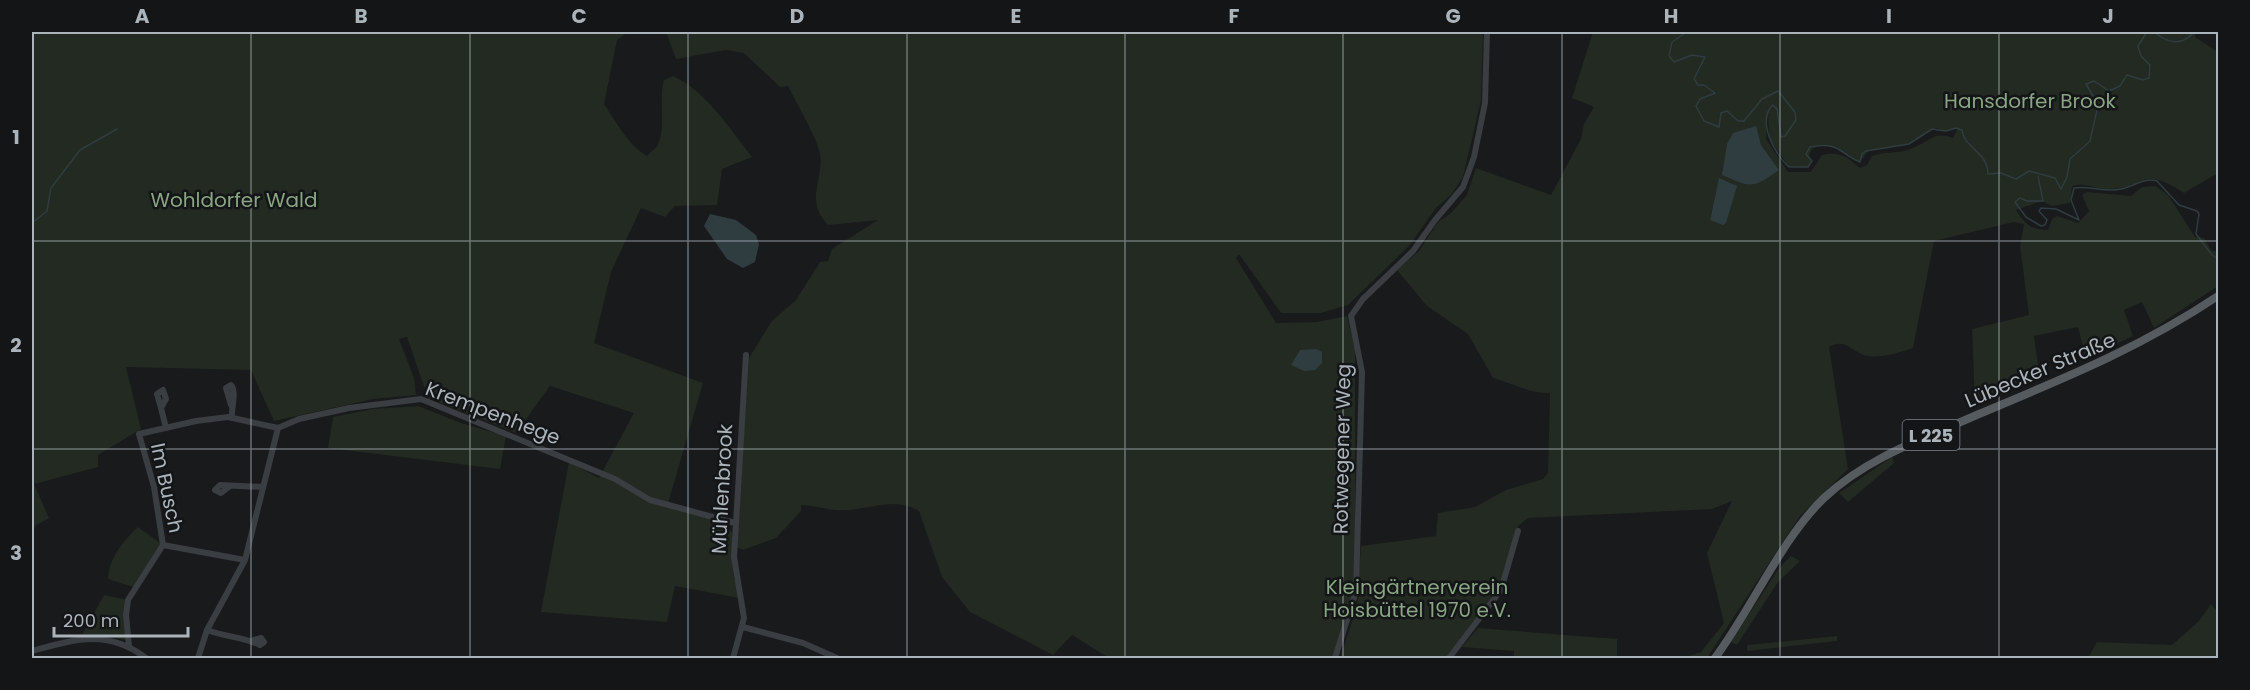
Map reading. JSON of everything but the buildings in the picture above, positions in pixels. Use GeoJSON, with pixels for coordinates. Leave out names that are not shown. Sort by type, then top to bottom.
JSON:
{"type":"FeatureCollection","features":[{"type":"Feature","properties":{"kind":"main road","name":"Lübecker Straße"},"geometry":{"type":"LineString","coordinates":[[1714,658],[1805,520],[1824,498],[1852,475],[1899,449],[2121,354],[2184,319],[2218,296]]}},
{"type":"Feature","properties":{"kind":"street","name":"Rotwegener Weg"},"geometry":{"type":"LineString","coordinates":[[1335,658],[1356,591],[1362,372],[1351,316],[1356,306],[1413,251],[1430,225],[1463,187],[1472,165],[1485,103],[1487,32]]}},
{"type":"Feature","properties":{"kind":"street","name":"Mühlenbrook"},"geometry":{"type":"LineString","coordinates":[[733,658],[743,627],[744,614],[735,564],[735,523],[746,355]]}},
{"type":"Feature","properties":{"kind":"street","name":"Krempenhege"},"geometry":{"type":"LineString","coordinates":[[278,428],[299,419],[349,408],[421,399],[615,479],[650,500],[735,523]]}},
{"type":"Feature","properties":{"kind":"street"},"geometry":{"type":"LineString","coordinates":[[231,405],[231,418]]}},
{"type":"Feature","properties":{"kind":"street"},"geometry":{"type":"LineString","coordinates":[[161,408],[166,428],[196,421],[231,418],[278,428],[245,560],[207,630],[198,658]]}},
{"type":"Feature","properties":{"kind":"street","name":"Im Busch"},"geometry":{"type":"LineString","coordinates":[[129,646],[127,604],[163,545],[154,487],[139,434],[166,428]]}},
{"type":"Feature","properties":{"kind":"street"},"geometry":{"type":"LineString","coordinates":[[230,486],[263,487]]}},
{"type":"Feature","properties":{"kind":"street"},"geometry":{"type":"LineString","coordinates":[[1449,658],[1501,590],[1518,531]]}},
{"type":"Feature","properties":{"kind":"street"},"geometry":{"type":"LineString","coordinates":[[163,545],[245,560]]}},
{"type":"Feature","properties":{"kind":"street"},"geometry":{"type":"LineString","coordinates":[[743,627],[792,639],[837,658]]}},
{"type":"Feature","properties":{"kind":"street"},"geometry":{"type":"LineString","coordinates":[[207,630],[221,636],[254,640]]}},
{"type":"Feature","properties":{"kind":"street"},"geometry":{"type":"LineString","coordinates":[[32,651],[80,638],[106,640],[129,646],[146,658]]}},
{"type":"Feature","properties":{"kind":"green space","name":"Wohldorfer Wald"},"geometry":{"type":"Polygon","coordinates":[[[32,32],[628,32],[617,40],[604,104],[634,146],[647,156],[657,146],[662,123],[662,88],[664,80],[673,76],[685,82],[707,101],[752,157],[722,169],[717,205],[675,206],[665,217],[641,208],[611,272],[594,343],[703,383],[667,507],[720,521],[732,532],[733,572],[739,598],[675,586],[667,622],[541,612],[569,462],[599,478],[634,413],[550,386],[516,433],[428,398],[407,337],[399,339],[414,378],[416,395],[373,399],[274,421],[251,370],[126,367],[141,429],[98,455],[98,467],[34,484],[49,518],[35,526],[32,535],[32,32]]]}},
{"type":"Feature","properties":{"kind":"green space"},"geometry":{"type":"Polygon","coordinates":[[[666,32],[1483,32],[1481,101],[1463,177],[1451,195],[1436,208],[1409,246],[1348,305],[1321,313],[1281,313],[1239,254],[1236,258],[1276,323],[1317,322],[1347,316],[1355,349],[1355,563],[1351,607],[1333,658],[1109,658],[1072,635],[1053,655],[970,612],[942,577],[919,511],[909,506],[888,504],[846,510],[801,505],[801,511],[776,538],[743,550],[736,547],[749,358],[772,321],[796,300],[820,262],[828,261],[832,249],[878,220],[828,225],[821,216],[816,198],[821,163],[818,146],[788,86],[780,87],[744,53],[726,50],[676,59],[666,32]]]}},
{"type":"Feature","properties":{"kind":"green space"},"geometry":{"type":"Polygon","coordinates":[[[1593,32],[2196,32],[2195,37],[2218,52],[2218,173],[2184,193],[2169,184],[2151,179],[2122,188],[2109,189],[2077,185],[2072,186],[2070,203],[2052,206],[2042,201],[2016,210],[2029,225],[2037,229],[2048,230],[2052,219],[2057,216],[2078,223],[2089,211],[2082,195],[2087,192],[2131,196],[2142,187],[2155,186],[2168,195],[2195,237],[2204,238],[2211,250],[2218,252],[2218,286],[2154,328],[2142,302],[2124,310],[2133,336],[2086,359],[2078,327],[2034,336],[2040,379],[1975,405],[1972,329],[2029,315],[2020,246],[2024,224],[2014,222],[1934,241],[1913,348],[1876,357],[1864,355],[1843,344],[1829,347],[1848,469],[1800,516],[1707,658],[1683,658],[1701,652],[1724,623],[1707,553],[1732,501],[1712,509],[1528,518],[1518,526],[1497,596],[1446,658],[1340,658],[1357,607],[1361,546],[1436,536],[1438,513],[1475,507],[1506,490],[1543,479],[1548,473],[1550,393],[1528,390],[1493,378],[1468,334],[1427,306],[1397,270],[1419,251],[1438,222],[1451,213],[1467,195],[1476,168],[1551,195],[1581,139],[1584,124],[1594,107],[1572,98],[1593,32]],[[1768,112],[1766,139],[1788,172],[1811,172],[1822,155],[1828,154],[1843,156],[1860,168],[1867,165],[1872,156],[1909,150],[1937,136],[1953,138],[1958,128],[1946,131],[1936,128],[1909,144],[1869,150],[1860,162],[1838,149],[1820,146],[1812,149],[1809,156],[1812,161],[1808,167],[1789,167],[1769,138],[1768,112]],[[1755,127],[1722,175],[1751,184],[1763,181],[1779,170],[1761,145],[1755,127]],[[1719,179],[1710,220],[1725,223],[1736,186],[1719,179]]]}},
{"type":"Feature","properties":{"kind":"green space"},"geometry":{"type":"Polygon","coordinates":[[[418,406],[461,423],[506,436],[500,469],[328,448],[333,417],[373,409],[418,406]]]}},
{"type":"Feature","properties":{"kind":"green space"},"geometry":{"type":"Polygon","coordinates":[[[1892,457],[1894,463],[1848,502],[1839,493],[1892,457]]]}},
{"type":"Feature","properties":{"kind":"green space"},"geometry":{"type":"Polygon","coordinates":[[[138,527],[163,545],[136,588],[108,579],[111,564],[118,550],[138,527]]]}},
{"type":"Feature","properties":{"kind":"green space"},"geometry":{"type":"Polygon","coordinates":[[[1791,556],[1800,561],[1778,582],[1737,645],[1731,642],[1779,568],[1791,556]]]}},
{"type":"Feature","properties":{"kind":"green space"},"geometry":{"type":"Polygon","coordinates":[[[104,595],[128,600],[129,641],[105,635],[82,635],[104,595]]]}},
{"type":"Feature","properties":{"kind":"green space"},"geometry":{"type":"Polygon","coordinates":[[[2211,604],[2218,612],[2218,658],[2088,658],[2097,642],[2172,645],[2199,621],[2211,604]]]}},
{"type":"Feature","properties":{"kind":"green space"},"geometry":{"type":"Polygon","coordinates":[[[1478,628],[1617,639],[1617,658],[1514,658],[1514,651],[1462,647],[1478,628]]]}},
{"type":"Feature","properties":{"kind":"green space"},"geometry":{"type":"Polygon","coordinates":[[[1837,636],[1837,641],[1747,651],[1747,645],[1837,636]]]}},
{"type":"Feature","properties":{"kind":"shaded area"},"geometry":{"type":"Polygon","coordinates":[[[1756,126],[1761,145],[1779,170],[1763,181],[1752,184],[1739,182],[1722,175],[1727,144],[1733,133],[1756,126]]]}},
{"type":"Feature","properties":{"kind":"shaded area"},"geometry":{"type":"Polygon","coordinates":[[[1719,178],[1737,186],[1726,223],[1723,225],[1710,220],[1719,178]]]}},
{"type":"Feature","properties":{"kind":"shaded area"},"geometry":{"type":"Polygon","coordinates":[[[710,214],[736,220],[756,235],[759,244],[755,262],[743,268],[727,259],[704,226],[710,214]]]}},
{"type":"Feature","properties":{"kind":"shaded area"},"geometry":{"type":"Polygon","coordinates":[[[1316,349],[1322,352],[1322,363],[1315,370],[1304,371],[1291,365],[1300,350],[1316,349]]]}},
{"type":"Feature","properties":{"kind":"waterway"},"geometry":{"type":"LineString","coordinates":[[1687,32],[1672,42],[1669,56],[1674,62],[1692,55],[1705,57],[1694,79],[1698,85],[1704,85],[1715,93],[1700,99],[1696,106],[1704,121],[1719,127],[1721,113],[1727,111],[1738,121],[1744,121],[1762,99],[1778,91],[1795,112],[1796,120],[1785,136],[1781,137],[1777,109],[1773,105],[1768,111],[1767,128],[1773,146],[1789,167],[1808,167],[1812,161],[1806,154],[1810,147],[1834,147],[1860,162],[1862,154],[1866,151],[1909,144],[1932,129],[1946,131],[1956,128],[1962,130],[1967,141],[1984,160],[1988,174],[2001,173],[2016,179],[2029,171],[2055,178],[2061,189],[2067,177],[2070,159],[2090,141],[2097,110],[2096,101],[2086,84],[2094,81],[2109,91],[2120,86],[2127,75],[2143,80],[2149,78],[2150,65],[2141,56],[2138,46],[2147,32]]}},
{"type":"Feature","properties":{"kind":"waterway"},"geometry":{"type":"LineString","coordinates":[[2154,32],[2174,42],[2184,40],[2194,32]]}},
{"type":"Feature","properties":{"kind":"waterway"},"geometry":{"type":"LineString","coordinates":[[32,223],[47,211],[51,188],[80,150],[117,129]]}},
{"type":"Feature","properties":{"kind":"waterway"},"geometry":{"type":"LineString","coordinates":[[2038,176],[2043,201],[2027,201],[2020,198],[2015,202],[2026,217],[2041,226],[2045,225],[2047,220],[2039,211],[2041,208],[2056,209],[2079,220],[2071,200],[2074,188],[2115,190],[2148,180],[2157,181],[2179,205],[2197,211],[2199,214],[2196,234],[2212,255],[2218,259]]}},
{"type":"Feature","properties":{"kind":"park label","name":"Hansdorfer Brook"},"geometry":{"type":"Point","coordinates":[2030,101]}},
{"type":"Feature","properties":{"kind":"park label","name":"Kleingärtnerverein Hoisbüttel 1970 e.V."},"geometry":{"type":"Point","coordinates":[1417,598]}}]}
